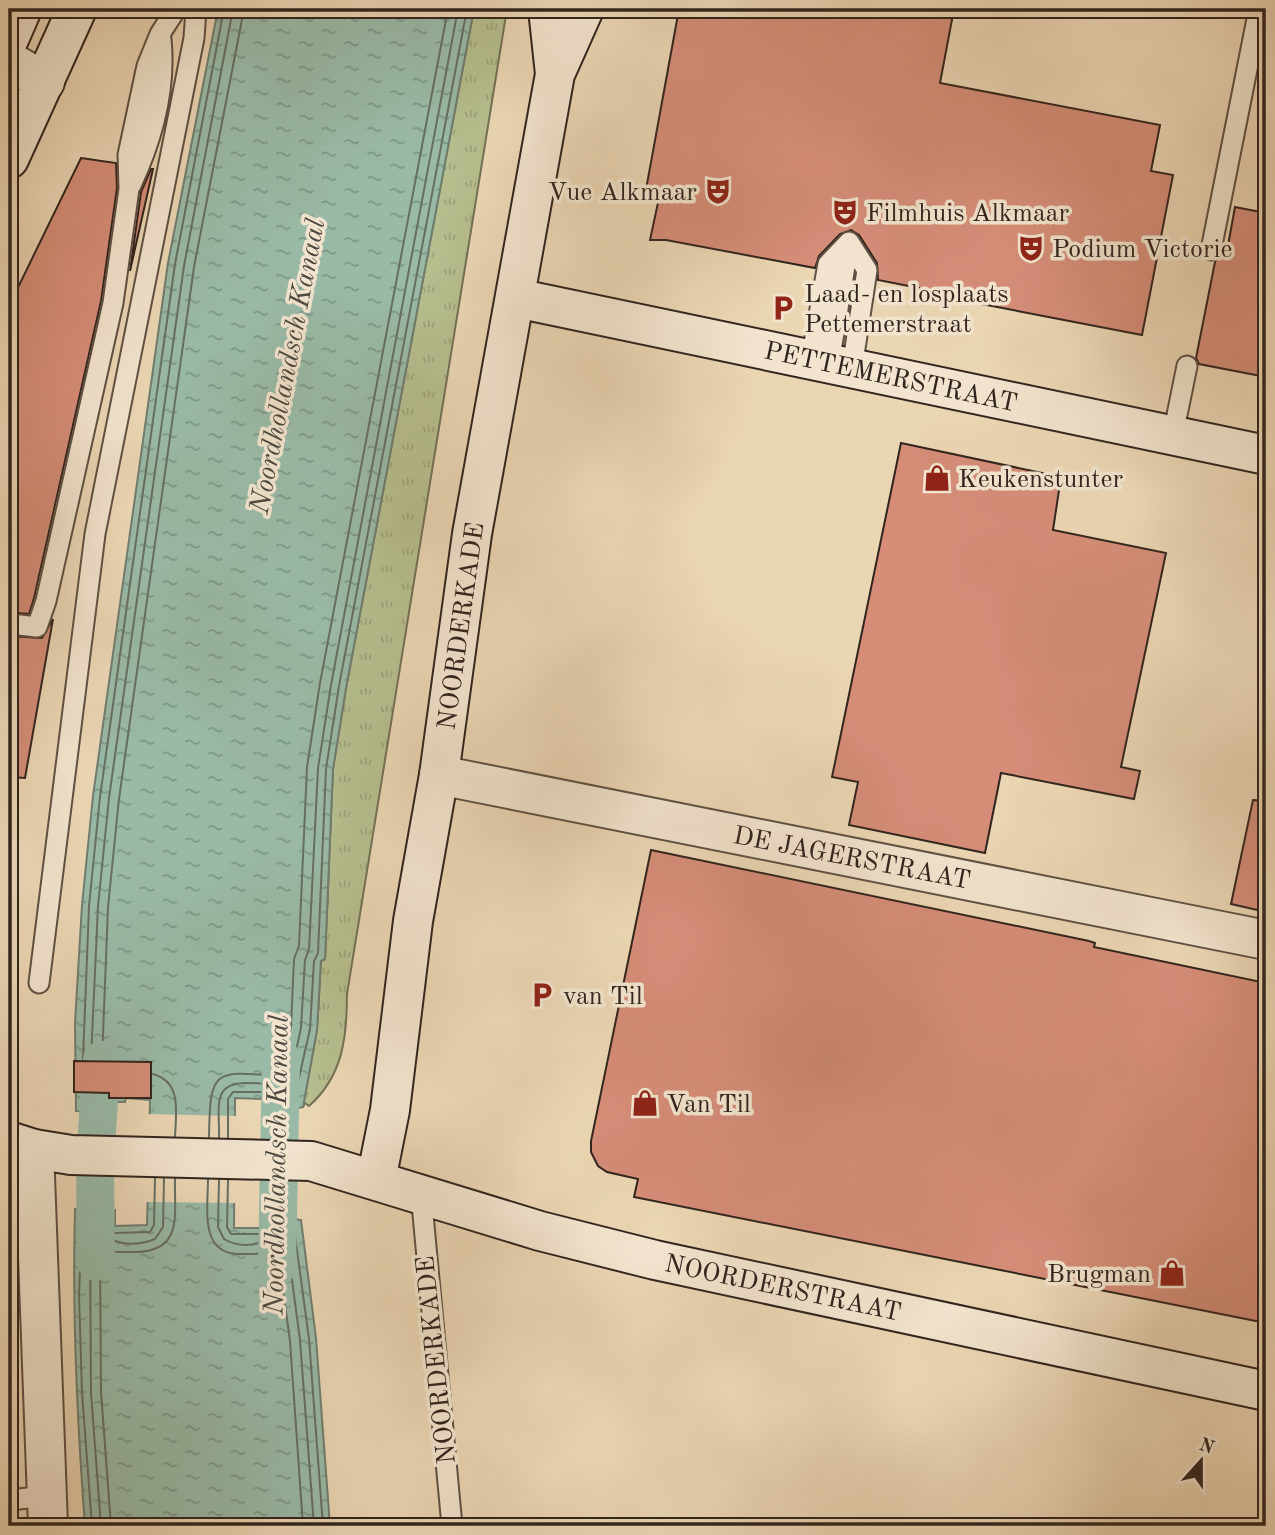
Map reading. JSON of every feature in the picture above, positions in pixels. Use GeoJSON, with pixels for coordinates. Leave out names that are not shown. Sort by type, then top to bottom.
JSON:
{"type":"FeatureCollection","features":[{"type":"Feature","properties":{"kind":"main road"},"geometry":{"type":"LineString","coordinates":[[9,39],[22,9]]}},
{"type":"Feature","properties":{"kind":"main road"},"geometry":{"type":"LineString","coordinates":[[9,159],[77,9]]}},
{"type":"Feature","properties":{"kind":"main road","name":"NOORDERKADE"},"geometry":{"type":"LineString","coordinates":[[548,9],[555,74]]}},
{"type":"Feature","properties":{"kind":"main road","name":"NOORDERKADE"},"geometry":{"type":"LineString","coordinates":[[376,1180],[390,1110],[413,921],[439,775],[472,534],[555,74],[584,9]]}},
{"type":"Feature","properties":{"kind":"main road"},"geometry":{"type":"LineString","coordinates":[[9,61],[46,82]]}},
{"type":"Feature","properties":{"kind":"main road","name":"PETTEMERSTRAAT"},"geometry":{"type":"LineString","coordinates":[[516,298],[1266,455]]}},
{"type":"Feature","properties":{"kind":"main road","name":"DE JAGERSTRAAT"},"geometry":{"type":"LineString","coordinates":[[439,775],[1266,940]]}},
{"type":"Feature","properties":{"kind":"main road"},"geometry":{"type":"LineString","coordinates":[[17,1149],[47,1511]]}},
{"type":"Feature","properties":{"kind":"main road","name":"NOORDERSTRAAT"},"geometry":{"type":"LineString","coordinates":[[17,1149],[71,1155],[306,1160],[540,1231],[655,1260],[1266,1391]]}},
{"type":"Feature","properties":{"kind":"lane"},"geometry":{"type":"LineString","coordinates":[[11,624],[37,627],[46,601],[113,303],[129,189],[143,160],[164,70],[160,34],[176,9]]}},
{"type":"Feature","properties":{"kind":"lane"},"geometry":{"type":"LineString","coordinates":[[39,983],[95,534],[194,38],[196,9]]}},
{"type":"Feature","properties":{"kind":"lane"},"geometry":{"type":"LineString","coordinates":[[1211,250],[1259,9]]}},
{"type":"Feature","properties":{"kind":"lane"},"geometry":{"type":"LineString","coordinates":[[849,242],[867,270],[830,364],[828,264],[849,242]]}},
{"type":"Feature","properties":{"kind":"lane"},"geometry":{"type":"LineString","coordinates":[[1177,415],[1187,366]]}},
{"type":"Feature","properties":{"kind":"lane","name":"NOORDERKADE"},"geometry":{"type":"LineString","coordinates":[[421,1193],[452,1526]]}},
{"type":"Feature","properties":{"kind":"lane"},"geometry":{"type":"LineString","coordinates":[[9,1500],[47,1511]]}},
{"type":"Feature","properties":{"kind":"green space"},"geometry":{"type":"Polygon","coordinates":[[[474,9],[507,9],[347,994],[344,1040],[336,1069],[329,1082],[309,1106],[305,1103],[303,1107],[317,1030],[321,961],[325,959],[333,769],[474,9]]]}},
{"type":"Feature","properties":{"kind":"water"},"geometry":{"type":"Polygon","coordinates":[[[218,9],[474,9],[333,769],[325,959],[321,961],[317,1030],[303,1107],[264,1113],[263,1099],[235,1098],[234,1228],[261,1228],[263,1213],[301,1220],[316,1338],[330,1526],[85,1526],[76,1368],[75,1209],[115,1210],[115,1226],[147,1225],[150,1100],[126,1098],[125,1102],[109,1102],[108,1112],[76,1111],[75,1023],[82,905],[93,796],[168,263],[218,9]]]}},
{"type":"Feature","properties":{"kind":"pier"},"geometry":{"type":"Polygon","coordinates":[[[146,1114],[239,1116],[238,1203],[144,1202],[146,1114]]]}},
{"type":"Feature","properties":{"kind":"building"},"geometry":{"type":"Polygon","coordinates":[[[679,9],[954,9],[940,83],[1160,125],[1151,171],[1173,175],[1142,335],[919,292],[919,288],[878,280],[877,263],[859,235],[851,230],[840,234],[819,256],[815,268],[666,240],[650,240],[659,198],[645,195],[679,9]]]}},
{"type":"Feature","properties":{"kind":"building"},"geometry":{"type":"Polygon","coordinates":[[[81,158],[116,163],[117,188],[101,301],[34,598],[29,614],[9,612],[9,306],[81,158]]]}},
{"type":"Feature","properties":{"kind":"building"},"geometry":{"type":"Polygon","coordinates":[[[153,169],[130,271],[141,192],[153,169]]]}},
{"type":"Feature","properties":{"kind":"building"},"geometry":{"type":"Polygon","coordinates":[[[1235,207],[1266,213],[1266,377],[1199,364],[1196,358],[1215,262],[1223,250],[1227,251],[1235,207]]]}},
{"type":"Feature","properties":{"kind":"building"},"geometry":{"type":"Polygon","coordinates":[[[901,443],[1061,477],[1053,530],[1166,553],[1121,767],[1140,771],[1134,799],[1001,773],[985,853],[849,825],[858,782],[832,777],[901,443]]]}},
{"type":"Feature","properties":{"kind":"building"},"geometry":{"type":"Polygon","coordinates":[[[53,619],[25,778],[9,777],[9,636],[42,638],[53,619]]]}},
{"type":"Feature","properties":{"kind":"building"},"geometry":{"type":"Polygon","coordinates":[[[1253,800],[1266,801],[1266,912],[1231,904],[1253,800]]]}},
{"type":"Feature","properties":{"kind":"building"},"geometry":{"type":"Polygon","coordinates":[[[651,850],[1089,941],[1095,943],[1094,947],[1266,983],[1266,1323],[634,1197],[638,1179],[607,1172],[598,1166],[591,1152],[591,1141],[651,850]]]}},
{"type":"Feature","properties":{"kind":"building"},"geometry":{"type":"Polygon","coordinates":[[[74,1061],[151,1062],[151,1098],[109,1098],[109,1093],[74,1092],[74,1061]]]}},
{"type":"Feature","properties":{"kind":"waterway","name":"Noordhollandsch Kanaal"},"geometry":{"type":"LineString","coordinates":[[277,1267],[281,1058]]}},
{"type":"Feature","properties":{"kind":"waterway","name":"Noordhollandsch Kanaal"},"geometry":{"type":"LineString","coordinates":[[96,1262],[95,1159],[102,1060]]}},
{"type":"Feature","properties":{"kind":"place","name":"Vue Alkmaar"},"geometry":{"type":"Point","coordinates":[718,191]}},
{"type":"Feature","properties":{"kind":"place","name":"Filmhuis Alkmaar"},"geometry":{"type":"Point","coordinates":[845,212]}},
{"type":"Feature","properties":{"kind":"place","name":"Podium Victorie"},"geometry":{"type":"Point","coordinates":[1031,248]}},
{"type":"Feature","properties":{"kind":"place","name":"Laad- en losplaats Pettemerstraat"},"geometry":{"type":"Point","coordinates":[783,308]}},
{"type":"Feature","properties":{"kind":"place","name":"Keukenstunter"},"geometry":{"type":"Point","coordinates":[937,478]}},
{"type":"Feature","properties":{"kind":"place","name":"van Til"},"geometry":{"type":"Point","coordinates":[542,995]}},
{"type":"Feature","properties":{"kind":"place","name":"Van Til"},"geometry":{"type":"Point","coordinates":[645,1103]}},
{"type":"Feature","properties":{"kind":"place","name":"Brugman"},"geometry":{"type":"Point","coordinates":[1172,1273]}}]}
